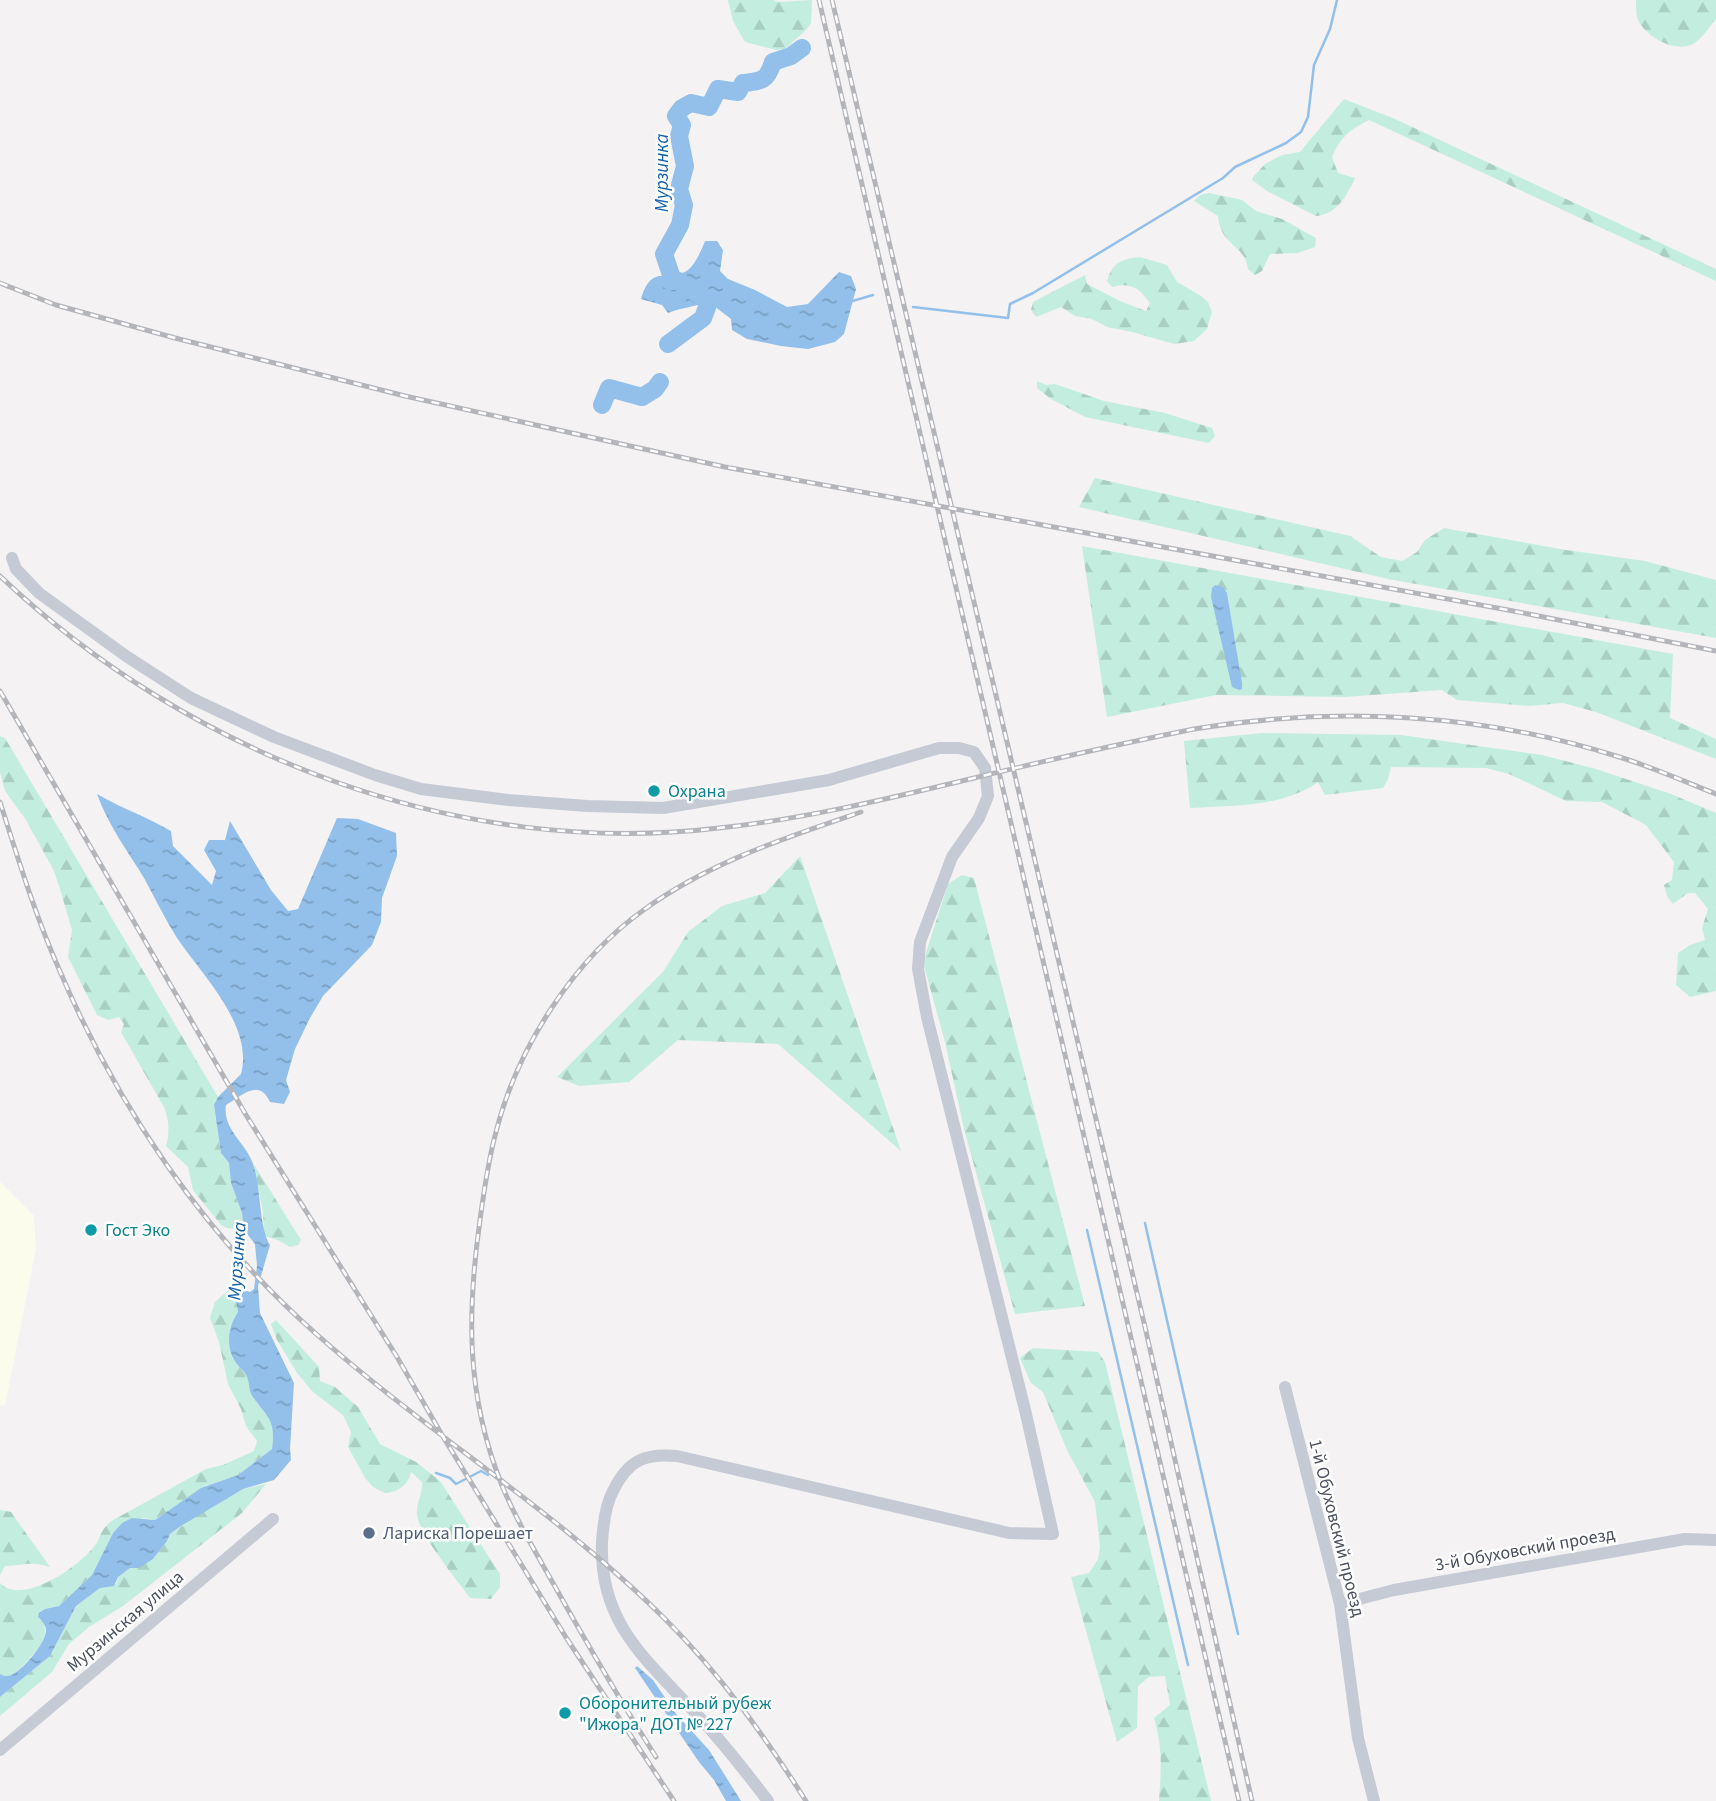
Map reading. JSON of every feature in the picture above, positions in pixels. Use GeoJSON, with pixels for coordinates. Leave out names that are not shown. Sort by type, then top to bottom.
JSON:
{"type":"FeatureCollection","features":[{"type":"Feature","properties":{"kind":"street"},"geometry":{"type":"LineString","coordinates":[[12,558],[16,569],[39,593],[125,656],[191,698],[274,737],[375,775],[421,789],[521,801],[663,808],[829,780],[939,748],[974,752],[981,760],[989,788],[986,806],[959,844],[943,877],[920,942],[918,969],[927,1017],[1026,1413],[1053,1534],[1009,1533],[677,1456],[650,1456],[628,1468],[612,1492],[603,1530],[603,1572],[611,1604],[629,1640],[709,1727],[768,1801]]}},
{"type":"Feature","properties":{"kind":"street","name":"1-й Обуховский проезд"},"geometry":{"type":"LineString","coordinates":[[1285,1387],[1340,1604],[1358,1738],[1374,1801]]}},
{"type":"Feature","properties":{"kind":"street","name":"Мурзинская улица"},"geometry":{"type":"LineString","coordinates":[[0,1750],[273,1520]]}},
{"type":"Feature","properties":{"kind":"street","name":"3-й Обуховский проезд"},"geometry":{"type":"LineString","coordinates":[[1340,1604],[1394,1590],[1685,1539],[1716,1540]]}},
{"type":"Feature","properties":{"kind":"shaded area"},"geometry":{"type":"Polygon","coordinates":[[[0,1182],[34,1216],[36,1248],[5,1406],[0,1405],[0,1182]]]}},
{"type":"Feature","properties":{"kind":"green space"},"geometry":{"type":"Polygon","coordinates":[[[728,0],[812,0],[811,23],[785,49],[777,50],[745,42],[733,21],[728,0]]]}},
{"type":"Feature","properties":{"kind":"green space"},"geometry":{"type":"Polygon","coordinates":[[[1636,0],[1716,0],[1716,19],[1693,44],[1677,47],[1660,41],[1645,30],[1637,17],[1636,0]]]}},
{"type":"Feature","properties":{"kind":"green space"},"geometry":{"type":"Polygon","coordinates":[[[1344,99],[1395,119],[1716,269],[1716,281],[1369,120],[1346,135],[1332,157],[1338,173],[1355,178],[1345,197],[1330,212],[1316,216],[1267,191],[1252,180],[1265,164],[1282,155],[1300,152],[1344,99]]]}},
{"type":"Feature","properties":{"kind":"green space"},"geometry":{"type":"Polygon","coordinates":[[[1209,193],[1242,200],[1256,211],[1282,219],[1316,238],[1315,247],[1298,253],[1270,254],[1262,271],[1255,275],[1248,269],[1242,254],[1223,233],[1218,216],[1194,201],[1200,195],[1209,193]]]}},
{"type":"Feature","properties":{"kind":"green space"},"geometry":{"type":"Polygon","coordinates":[[[1140,257],[1167,265],[1177,282],[1208,302],[1212,312],[1207,329],[1194,341],[1174,344],[1107,327],[1092,319],[1075,316],[1061,307],[1036,317],[1031,310],[1033,302],[1085,275],[1087,284],[1146,311],[1150,303],[1142,293],[1124,285],[1112,287],[1107,281],[1119,263],[1140,257]]]}},
{"type":"Feature","properties":{"kind":"green space"},"geometry":{"type":"Polygon","coordinates":[[[1037,381],[1046,385],[1055,384],[1104,401],[1165,413],[1212,428],[1215,436],[1209,443],[1085,417],[1051,399],[1037,388],[1037,381]]]}},
{"type":"Feature","properties":{"kind":"green space"},"geometry":{"type":"Polygon","coordinates":[[[1095,478],[1350,536],[1381,557],[1402,561],[1417,552],[1425,540],[1444,528],[1645,561],[1716,580],[1716,638],[1388,579],[1079,507],[1095,478]]]}},
{"type":"Feature","properties":{"kind":"green space"},"geometry":{"type":"Polygon","coordinates":[[[1082,546],[1673,654],[1670,718],[1716,739],[1716,759],[1596,712],[1563,703],[1529,706],[1457,700],[1442,690],[1345,697],[1216,695],[1107,717],[1082,546]]]}},
{"type":"Feature","properties":{"kind":"green space"},"geometry":{"type":"Polygon","coordinates":[[[1262,733],[1401,735],[1542,755],[1596,769],[1671,794],[1716,813],[1716,991],[1690,997],[1676,985],[1678,953],[1705,940],[1702,928],[1708,909],[1695,893],[1688,893],[1673,904],[1667,896],[1664,885],[1672,880],[1674,862],[1646,825],[1602,802],[1566,801],[1509,774],[1486,768],[1391,767],[1383,788],[1325,795],[1318,782],[1288,797],[1273,801],[1190,808],[1184,741],[1262,733]]]}},
{"type":"Feature","properties":{"kind":"green space"},"geometry":{"type":"Polygon","coordinates":[[[0,736],[5,738],[218,1097],[214,1106],[221,1153],[229,1163],[231,1183],[242,1213],[244,1230],[221,1225],[193,1190],[188,1167],[166,1146],[168,1128],[165,1109],[121,1032],[124,1024],[119,1017],[108,1020],[97,1015],[68,957],[72,930],[60,889],[54,871],[26,820],[5,791],[0,772],[0,736]]]}},
{"type":"Feature","properties":{"kind":"green space"},"geometry":{"type":"Polygon","coordinates":[[[800,856],[901,1151],[778,1044],[678,1040],[629,1082],[579,1086],[557,1077],[663,972],[688,932],[722,906],[765,893],[800,856]]]}},
{"type":"Feature","properties":{"kind":"green space"},"geometry":{"type":"Polygon","coordinates":[[[962,875],[974,878],[1085,1306],[1015,1314],[964,1129],[945,1042],[923,962],[948,884],[962,875]]]}},
{"type":"Feature","properties":{"kind":"green space"},"geometry":{"type":"Polygon","coordinates":[[[253,1163],[301,1240],[298,1245],[290,1247],[264,1236],[263,1212],[253,1163]]]}},
{"type":"Feature","properties":{"kind":"green space"},"geometry":{"type":"Polygon","coordinates":[[[233,1286],[238,1312],[230,1331],[230,1351],[247,1377],[252,1396],[271,1424],[272,1449],[238,1475],[201,1488],[155,1520],[143,1518],[113,1533],[92,1575],[59,1606],[45,1609],[39,1619],[44,1623],[45,1636],[33,1654],[11,1675],[0,1674],[0,1583],[10,1589],[21,1590],[48,1582],[84,1557],[95,1545],[105,1527],[115,1519],[206,1469],[223,1465],[254,1451],[257,1441],[246,1426],[241,1409],[228,1384],[219,1342],[210,1318],[215,1302],[233,1286]]]}},
{"type":"Feature","properties":{"kind":"green space"},"geometry":{"type":"Polygon","coordinates":[[[276,1320],[319,1367],[320,1381],[335,1387],[358,1407],[380,1444],[416,1462],[440,1481],[500,1574],[500,1587],[491,1599],[470,1598],[424,1533],[417,1514],[422,1482],[411,1472],[402,1487],[385,1493],[373,1487],[365,1478],[348,1447],[351,1432],[343,1415],[313,1392],[297,1373],[277,1340],[271,1324],[276,1320]]]}},
{"type":"Feature","properties":{"kind":"green space"},"geometry":{"type":"Polygon","coordinates":[[[1033,1348],[1098,1352],[1105,1362],[1211,1801],[1159,1801],[1160,1749],[1154,1718],[1170,1705],[1165,1676],[1149,1677],[1138,1686],[1137,1728],[1117,1742],[1071,1577],[1089,1573],[1098,1559],[1100,1547],[1095,1502],[1067,1450],[1043,1392],[1031,1383],[1020,1358],[1033,1348]]]}},
{"type":"Feature","properties":{"kind":"green space"},"geometry":{"type":"Polygon","coordinates":[[[266,1484],[242,1513],[123,1606],[89,1627],[69,1644],[52,1672],[0,1716],[0,1697],[50,1656],[76,1606],[100,1588],[116,1584],[118,1577],[130,1568],[153,1559],[170,1534],[204,1511],[243,1489],[266,1484]]]}},
{"type":"Feature","properties":{"kind":"green space"},"geometry":{"type":"Polygon","coordinates":[[[0,1510],[11,1512],[50,1567],[33,1564],[5,1566],[0,1575],[0,1510]]]}},
{"type":"Feature","properties":{"kind":"water"},"geometry":{"type":"Polygon","coordinates":[[[705,241],[717,241],[723,250],[720,271],[728,279],[787,307],[808,304],[839,272],[851,276],[856,289],[844,334],[835,342],[808,349],[781,346],[747,339],[732,330],[731,319],[709,302],[668,313],[662,305],[641,299],[645,288],[655,277],[681,274],[688,270],[705,241]]]}},
{"type":"Feature","properties":{"kind":"water"},"geometry":{"type":"Polygon","coordinates":[[[1215,585],[1223,587],[1227,593],[1242,683],[1242,689],[1239,690],[1232,687],[1211,597],[1215,585]]]}},
{"type":"Feature","properties":{"kind":"water"},"geometry":{"type":"Polygon","coordinates":[[[97,794],[171,831],[173,846],[212,885],[216,871],[204,850],[209,840],[225,840],[230,821],[271,890],[288,911],[298,909],[337,818],[358,819],[396,833],[397,856],[382,898],[381,922],[372,945],[323,996],[310,1018],[295,1049],[286,1080],[290,1092],[284,1104],[270,1102],[266,1095],[256,1090],[244,1093],[226,1105],[231,1129],[253,1164],[266,1238],[270,1245],[258,1286],[260,1313],[294,1383],[291,1460],[274,1480],[243,1489],[181,1526],[170,1534],[153,1559],[139,1568],[130,1568],[118,1577],[114,1586],[100,1588],[76,1606],[50,1656],[0,1697],[0,1674],[9,1676],[21,1668],[45,1636],[46,1629],[38,1617],[39,1613],[59,1606],[92,1575],[113,1533],[122,1523],[132,1518],[155,1520],[201,1488],[238,1475],[272,1449],[271,1425],[252,1396],[247,1377],[236,1363],[229,1344],[230,1331],[238,1312],[233,1286],[250,1292],[254,1289],[257,1266],[255,1244],[244,1230],[242,1213],[231,1183],[229,1163],[221,1153],[214,1105],[218,1097],[241,1074],[243,1056],[240,1038],[223,1002],[177,938],[112,827],[97,794]]]}},
{"type":"Feature","properties":{"kind":"water"},"geometry":{"type":"Polygon","coordinates":[[[637,1666],[653,1680],[677,1715],[709,1750],[741,1801],[726,1801],[635,1668],[637,1666]]]}},
{"type":"Feature","properties":{"kind":"waterway"},"geometry":{"type":"LineString","coordinates":[[913,307],[1008,318],[1010,304],[1033,293],[1223,178],[1235,167],[1286,143],[1301,132],[1308,117],[1314,65],[1330,29],[1337,0]]}},
{"type":"Feature","properties":{"kind":"waterway","name":"Мурзинка"},"geometry":{"type":"LineString","coordinates":[[668,344],[703,318],[709,302],[679,281],[670,281],[671,275],[664,254],[680,225],[684,205],[679,189],[685,166],[679,136],[682,125],[676,116],[682,108],[691,103],[709,107],[718,89],[738,92],[743,83],[763,79],[773,62],[791,56],[802,48]]}},
{"type":"Feature","properties":{"kind":"waterway"},"geometry":{"type":"LineString","coordinates":[[849,302],[873,295]]}},
{"type":"Feature","properties":{"kind":"waterway","name":"Мурзинка"},"geometry":{"type":"LineString","coordinates":[[602,405],[609,388],[642,397],[655,389],[660,382]]}},
{"type":"Feature","properties":{"kind":"waterway"},"geometry":{"type":"LineString","coordinates":[[1145,1223],[1238,1634]]}},
{"type":"Feature","properties":{"kind":"waterway"},"geometry":{"type":"LineString","coordinates":[[1087,1230],[1188,1665]]}},
{"type":"Feature","properties":{"kind":"waterway"},"geometry":{"type":"LineString","coordinates":[[436,1473],[450,1478],[456,1484],[481,1471],[488,1475]]}},
{"type":"Feature","properties":{"kind":"railway"},"geometry":{"type":"LineString","coordinates":[[819,0],[1239,1801]]}},
{"type":"Feature","properties":{"kind":"railway"},"geometry":{"type":"LineString","coordinates":[[832,0],[1145,1327],[1252,1801]]}},
{"type":"Feature","properties":{"kind":"railway"},"geometry":{"type":"LineString","coordinates":[[0,283],[56,305],[175,338],[405,396],[725,467],[1508,610],[1716,651]]}},
{"type":"Feature","properties":{"kind":"railway"},"geometry":{"type":"LineString","coordinates":[[0,576],[74,639],[155,695],[242,743],[332,781],[427,809],[523,827],[621,833],[751,824],[877,801],[1194,729],[1300,717],[1407,718],[1513,730],[1616,756],[1716,794]]}},
{"type":"Feature","properties":{"kind":"railway"},"geometry":{"type":"LineString","coordinates":[[0,691],[246,1115],[397,1357],[567,1639],[674,1801]]}},
{"type":"Feature","properties":{"kind":"railway"},"geometry":{"type":"LineString","coordinates":[[0,802],[42,928],[82,1020],[136,1118],[200,1210],[235,1253],[314,1332],[401,1404],[581,1543],[665,1619],[704,1661],[740,1706],[806,1801]]}},
{"type":"Feature","properties":{"kind":"railway"},"geometry":{"type":"LineString","coordinates":[[656,1757],[526,1534],[501,1483],[490,1450],[476,1385],[472,1321],[476,1254],[491,1154],[506,1100],[534,1038],[572,979],[619,929],[670,892],[695,878],[776,842],[861,812]]}},
{"type":"Feature","properties":{"kind":"place","name":"Охрана"},"geometry":{"type":"Point","coordinates":[654,791]}},
{"type":"Feature","properties":{"kind":"place","name":"Гост Эко"},"geometry":{"type":"Point","coordinates":[91,1230]}},
{"type":"Feature","properties":{"kind":"place","name":"Лариска Порешает"},"geometry":{"type":"Point","coordinates":[369,1533]}},
{"type":"Feature","properties":{"kind":"place","name":"Оборонительный рубеж \"Ижора\" ДОТ № 227"},"geometry":{"type":"Point","coordinates":[565,1713]}}]}
